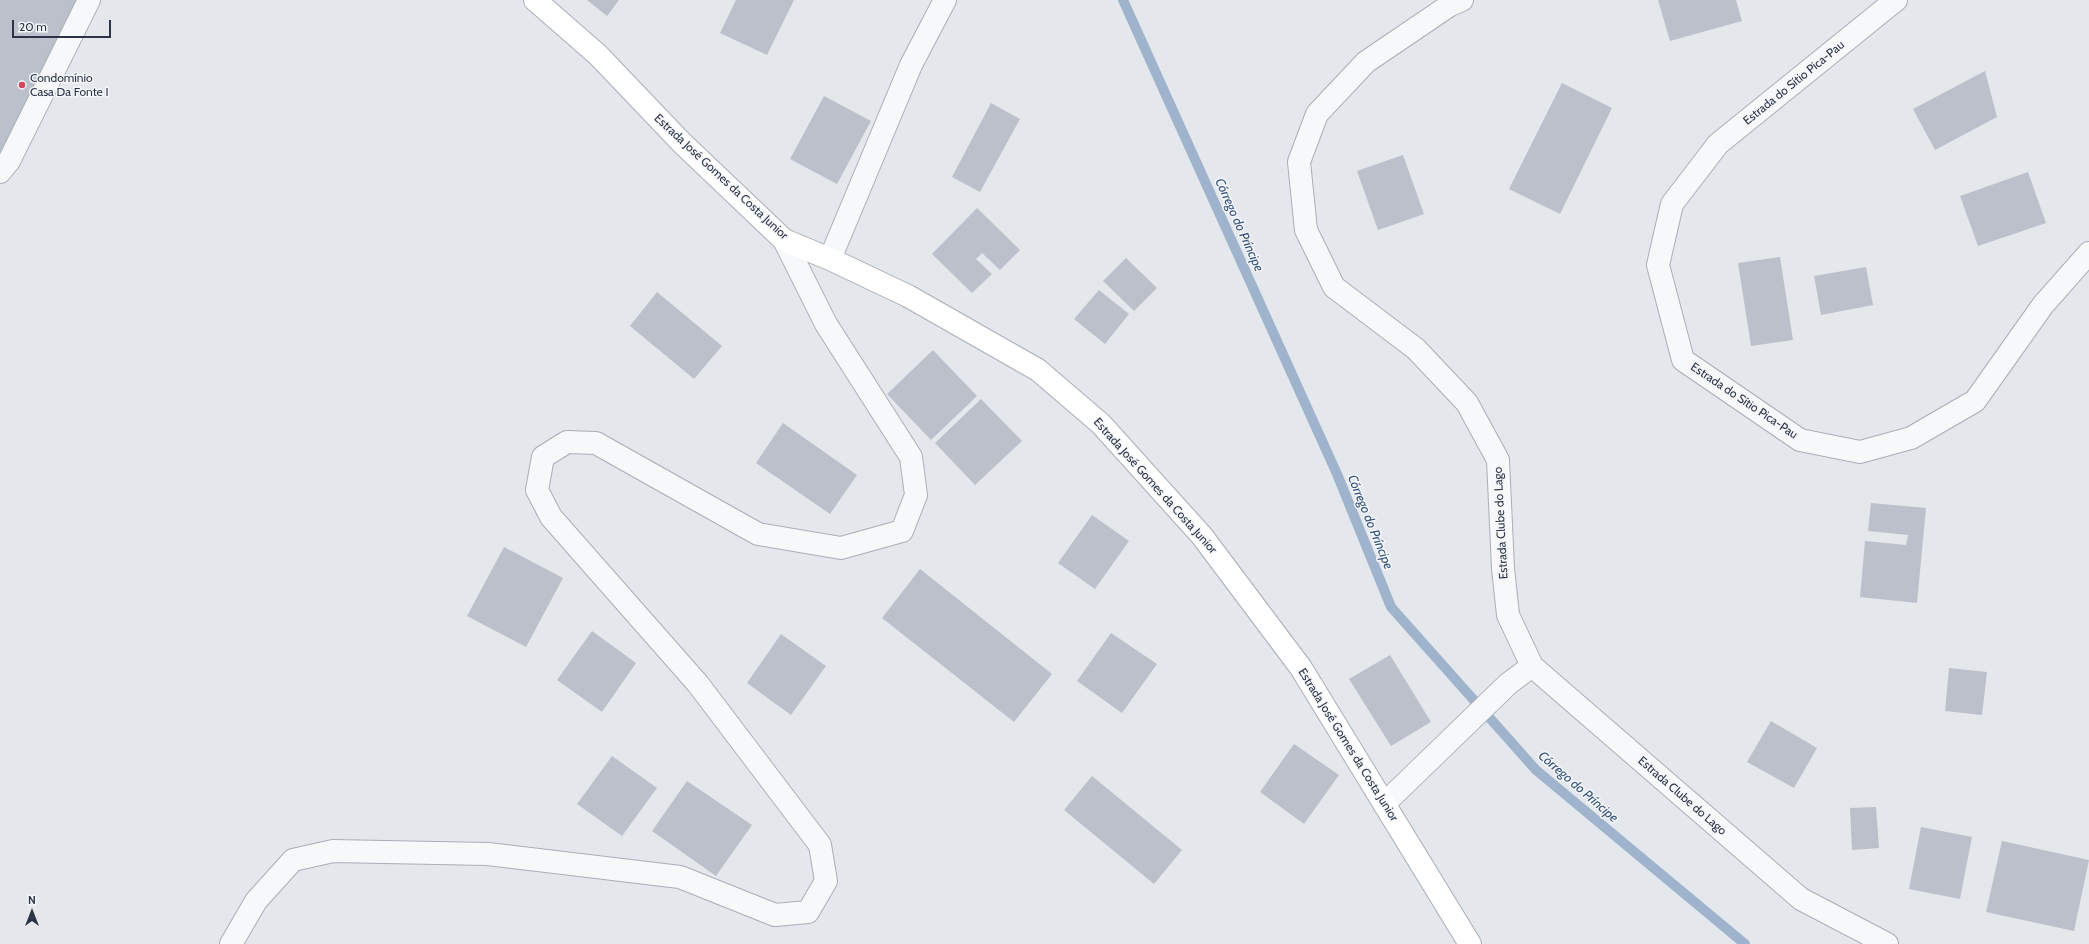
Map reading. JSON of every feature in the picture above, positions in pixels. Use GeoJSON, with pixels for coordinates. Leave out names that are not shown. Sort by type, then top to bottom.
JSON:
{"type":"FeatureCollection","features":[{"type":"Feature","properties":{"kind":"street"},"geometry":{"type":"LineString","coordinates":[[0,172],[9,161],[90,0]]}},
{"type":"Feature","properties":{"kind":"street","name":"Estrada José Gomes da Costa Junior"},"geometry":{"type":"LineString","coordinates":[[535,0],[598,55],[682,143],[784,240],[830,259],[908,296],[1038,370],[1101,424],[1202,536],[1291,655],[1470,944]]}},
{"type":"Feature","properties":{"kind":"street"},"geometry":{"type":"LineString","coordinates":[[830,259],[911,65],[946,0]]}},
{"type":"Feature","properties":{"kind":"street","name":"Estrada Clube do Lago"},"geometry":{"type":"LineString","coordinates":[[1462,0],[1450,5],[1366,62],[1317,114],[1299,162],[1306,230],[1334,287],[1416,349],[1467,403],[1498,460],[1503,568],[1508,615],[1532,666],[1801,899],[1887,944]]}},
{"type":"Feature","properties":{"kind":"street","name":"Estrada do Sítio Pica-Pau"},"geometry":{"type":"LineString","coordinates":[[1896,0],[1718,144],[1672,204],[1658,265],[1683,360],[1800,440],[1860,452],[1911,438],[1975,401],[2043,305],[2089,253]]}},
{"type":"Feature","properties":{"kind":"street"},"geometry":{"type":"LineString","coordinates":[[231,944],[256,901],[293,860],[333,850],[488,854],[680,877],[775,916],[808,912],[826,881],[820,844],[698,684],[551,517],[537,490],[543,457],[567,442],[596,443],[758,534],[841,548],[902,531],[916,495],[912,457],[826,324],[784,240]]}},
{"type":"Feature","properties":{"kind":"street"},"geometry":{"type":"LineString","coordinates":[[1384,804],[1508,684],[1532,666]]}},
{"type":"Feature","properties":{"kind":"building","name":"Condomínio Casa Da Fonte I"},"geometry":{"type":"Polygon","coordinates":[[[0,0],[89,0],[0,172],[0,0]]]}},
{"type":"Feature","properties":{"kind":"building"},"geometry":{"type":"Polygon","coordinates":[[[587,0],[619,0],[607,16],[587,0]]]}},
{"type":"Feature","properties":{"kind":"building"},"geometry":{"type":"Polygon","coordinates":[[[736,0],[794,0],[767,55],[720,33],[736,0]]]}},
{"type":"Feature","properties":{"kind":"building"},"geometry":{"type":"Polygon","coordinates":[[[1658,0],[1736,0],[1742,21],[1670,41],[1658,0]]]}},
{"type":"Feature","properties":{"kind":"building"},"geometry":{"type":"Polygon","coordinates":[[[1985,71],[1997,117],[1935,150],[1913,109],[1985,71]]]}},
{"type":"Feature","properties":{"kind":"building"},"geometry":{"type":"Polygon","coordinates":[[[1562,83],[1612,108],[1560,214],[1509,189],[1562,83]]]}},
{"type":"Feature","properties":{"kind":"building"},"geometry":{"type":"Polygon","coordinates":[[[824,96],[871,121],[837,184],[790,159],[824,96]]]}},
{"type":"Feature","properties":{"kind":"building"},"geometry":{"type":"Polygon","coordinates":[[[991,103],[1020,119],[980,192],[952,177],[991,103]]]}},
{"type":"Feature","properties":{"kind":"building"},"geometry":{"type":"Polygon","coordinates":[[[1403,155],[1424,214],[1378,230],[1357,171],[1403,155]]]}},
{"type":"Feature","properties":{"kind":"building"},"geometry":{"type":"Polygon","coordinates":[[[2028,172],[2046,223],[1978,246],[1960,196],[2028,172]]]}},
{"type":"Feature","properties":{"kind":"building"},"geometry":{"type":"Polygon","coordinates":[[[977,208],[1020,250],[1000,270],[982,253],[976,259],[992,274],[972,293],[932,254],[977,208]]]}},
{"type":"Feature","properties":{"kind":"building"},"geometry":{"type":"Polygon","coordinates":[[[1780,257],[1793,340],[1751,346],[1738,263],[1780,257]]]}},
{"type":"Feature","properties":{"kind":"building"},"geometry":{"type":"Polygon","coordinates":[[[1126,258],[1157,288],[1134,311],[1103,281],[1126,258]]]}},
{"type":"Feature","properties":{"kind":"building"},"geometry":{"type":"Polygon","coordinates":[[[1866,267],[1873,305],[1821,315],[1814,276],[1866,267]]]}},
{"type":"Feature","properties":{"kind":"building"},"geometry":{"type":"Polygon","coordinates":[[[1099,290],[1129,314],[1105,344],[1074,319],[1099,290]]]}},
{"type":"Feature","properties":{"kind":"building"},"geometry":{"type":"Polygon","coordinates":[[[657,292],[722,346],[694,379],[630,326],[657,292]]]}},
{"type":"Feature","properties":{"kind":"building"},"geometry":{"type":"Polygon","coordinates":[[[933,350],[977,396],[931,440],[887,394],[933,350]]]}},
{"type":"Feature","properties":{"kind":"building"},"geometry":{"type":"Polygon","coordinates":[[[981,399],[1022,441],[975,485],[935,443],[981,399]]]}},
{"type":"Feature","properties":{"kind":"building"},"geometry":{"type":"Polygon","coordinates":[[[783,423],[857,475],[830,514],[756,463],[783,423]]]}},
{"type":"Feature","properties":{"kind":"building"},"geometry":{"type":"Polygon","coordinates":[[[1871,503],[1926,508],[1917,603],[1860,597],[1865,541],[1906,545],[1908,535],[1868,531],[1871,503]]]}},
{"type":"Feature","properties":{"kind":"building"},"geometry":{"type":"Polygon","coordinates":[[[1092,515],[1129,541],[1095,589],[1058,563],[1092,515]]]}},
{"type":"Feature","properties":{"kind":"building"},"geometry":{"type":"Polygon","coordinates":[[[504,547],[563,578],[526,647],[467,616],[504,547]]]}},
{"type":"Feature","properties":{"kind":"building"},"geometry":{"type":"Polygon","coordinates":[[[920,569],[1052,674],[1014,722],[882,618],[920,569]]]}},
{"type":"Feature","properties":{"kind":"building"},"geometry":{"type":"Polygon","coordinates":[[[592,631],[636,663],[602,712],[557,680],[592,631]]]}},
{"type":"Feature","properties":{"kind":"building"},"geometry":{"type":"Polygon","coordinates":[[[1111,633],[1157,664],[1122,713],[1077,681],[1111,633]]]}},
{"type":"Feature","properties":{"kind":"building"},"geometry":{"type":"Polygon","coordinates":[[[781,634],[826,666],[791,715],[747,683],[781,634]]]}},
{"type":"Feature","properties":{"kind":"building"},"geometry":{"type":"Polygon","coordinates":[[[1390,655],[1431,722],[1391,746],[1349,679],[1390,655]]]}},
{"type":"Feature","properties":{"kind":"building"},"geometry":{"type":"Polygon","coordinates":[[[1949,668],[1987,672],[1982,715],[1945,711],[1949,668]]]}},
{"type":"Feature","properties":{"kind":"building"},"geometry":{"type":"Polygon","coordinates":[[[1771,721],[1817,748],[1794,788],[1747,762],[1771,721]]]}},
{"type":"Feature","properties":{"kind":"building"},"geometry":{"type":"Polygon","coordinates":[[[1294,744],[1339,775],[1304,824],[1260,792],[1294,744]]]}},
{"type":"Feature","properties":{"kind":"building"},"geometry":{"type":"Polygon","coordinates":[[[612,756],[657,788],[622,836],[577,804],[612,756]]]}},
{"type":"Feature","properties":{"kind":"building"},"geometry":{"type":"Polygon","coordinates":[[[1092,776],[1182,850],[1154,884],[1064,810],[1092,776]]]}},
{"type":"Feature","properties":{"kind":"building"},"geometry":{"type":"Polygon","coordinates":[[[687,781],[752,825],[716,876],[652,831],[687,781]]]}},
{"type":"Feature","properties":{"kind":"building"},"geometry":{"type":"Polygon","coordinates":[[[1876,807],[1879,848],[1852,850],[1850,808],[1876,807]]]}},
{"type":"Feature","properties":{"kind":"building"},"geometry":{"type":"Polygon","coordinates":[[[1921,827],[1972,837],[1960,899],[1909,889],[1921,827]]]}},
{"type":"Feature","properties":{"kind":"building"},"geometry":{"type":"Polygon","coordinates":[[[2002,841],[2089,860],[2074,931],[1986,912],[2002,841]]]}},
{"type":"Feature","properties":{"kind":"waterway","name":"Córrego do Príncipe"},"geometry":{"type":"LineString","coordinates":[[1123,0],[1337,474],[1391,607],[1536,770],[1745,944]]}},
{"type":"Feature","properties":{"kind":"place","name":"Condomínio Casa Da Fonte I"},"geometry":{"type":"Point","coordinates":[22,85]}}]}
